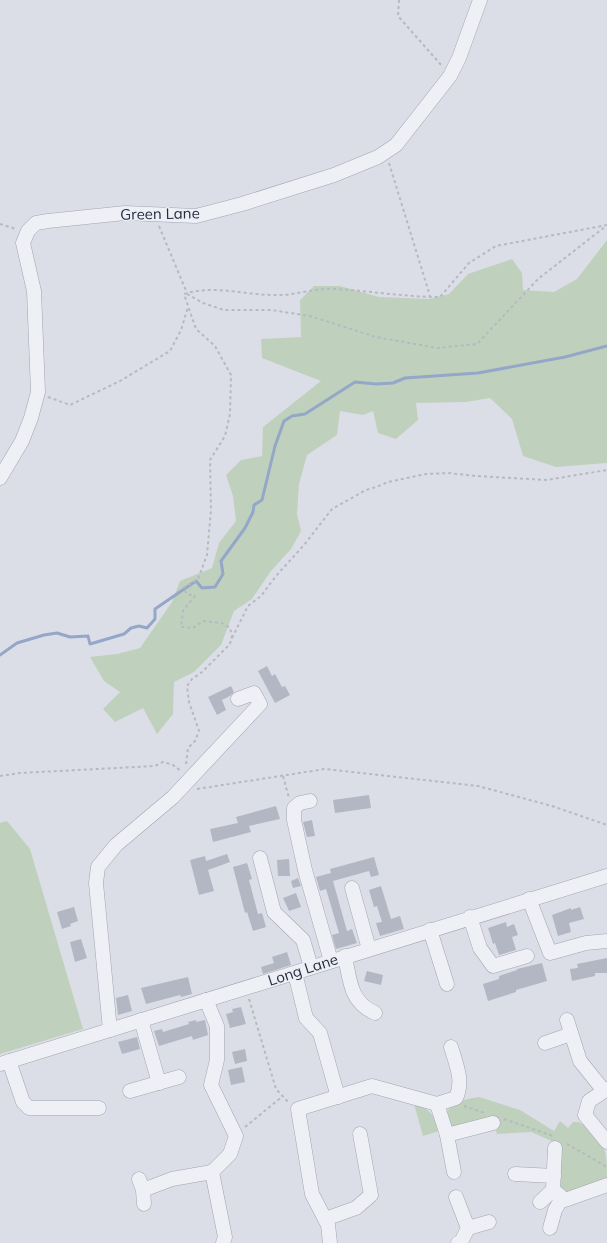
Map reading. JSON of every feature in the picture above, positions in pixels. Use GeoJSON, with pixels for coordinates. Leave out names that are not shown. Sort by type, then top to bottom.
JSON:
{"type":"FeatureCollection","features":[{"type":"Feature","properties":{"kind":"street","name":"Green Lane"},"geometry":{"type":"LineString","coordinates":[[28,231],[36,224],[48,221],[125,213],[196,216],[242,204],[334,175],[378,157],[396,145],[450,76],[459,58],[480,0]]}},
{"type":"Feature","properties":{"kind":"street"},"geometry":{"type":"LineString","coordinates":[[0,478],[22,441],[32,418],[38,392],[34,291],[23,243],[28,231]]}},
{"type":"Feature","properties":{"kind":"street"},"geometry":{"type":"LineString","coordinates":[[110,1030],[96,884],[98,866],[116,845],[174,797],[184,773],[260,704],[254,693],[238,699]]}},
{"type":"Feature","properties":{"kind":"street"},"geometry":{"type":"LineString","coordinates":[[310,801],[300,803],[294,808],[293,812],[305,870],[330,961]]}},
{"type":"Feature","properties":{"kind":"street"},"geometry":{"type":"LineString","coordinates":[[260,858],[274,912],[303,940],[311,967]]}},
{"type":"Feature","properties":{"kind":"street","name":"Long Lane"},"geometry":{"type":"LineString","coordinates":[[5,1063],[470,917],[607,876]]}},
{"type":"Feature","properties":{"kind":"street"},"geometry":{"type":"LineString","coordinates":[[352,888],[369,949]]}},
{"type":"Feature","properties":{"kind":"street"},"geometry":{"type":"LineString","coordinates":[[529,899],[550,953],[586,943],[607,941]]}},
{"type":"Feature","properties":{"kind":"street"},"geometry":{"type":"LineString","coordinates":[[470,917],[480,948],[493,966],[528,956]]}},
{"type":"Feature","properties":{"kind":"street"},"geometry":{"type":"LineString","coordinates":[[430,930],[447,984]]}},
{"type":"Feature","properties":{"kind":"street"},"geometry":{"type":"LineString","coordinates":[[345,956],[353,992],[357,1002],[375,1013]]}},
{"type":"Feature","properties":{"kind":"street"},"geometry":{"type":"LineString","coordinates":[[295,973],[306,1018],[320,1033],[338,1097]]}},
{"type":"Feature","properties":{"kind":"street"},"geometry":{"type":"LineString","coordinates":[[144,1204],[141,1184],[212,1172],[230,1154],[236,1136],[211,1086],[217,1060],[217,1026],[206,1000]]}},
{"type":"Feature","properties":{"kind":"street"},"geometry":{"type":"LineString","coordinates":[[141,1020],[160,1083]]}},
{"type":"Feature","properties":{"kind":"street"},"geometry":{"type":"LineString","coordinates":[[567,1020],[580,1061],[605,1090],[589,1101],[585,1114],[607,1142]]}},
{"type":"Feature","properties":{"kind":"street"},"geometry":{"type":"LineString","coordinates":[[545,1043],[571,1034]]}},
{"type":"Feature","properties":{"kind":"street"},"geometry":{"type":"LineString","coordinates":[[330,1243],[328,1225],[312,1194],[298,1109],[372,1086],[437,1104],[458,1101],[460,1088],[459,1076],[450,1047]]}},
{"type":"Feature","properties":{"kind":"street"},"geometry":{"type":"LineString","coordinates":[[5,1063],[23,1102],[29,1108],[98,1108]]}},
{"type":"Feature","properties":{"kind":"street"},"geometry":{"type":"LineString","coordinates":[[130,1091],[180,1077]]}},
{"type":"Feature","properties":{"kind":"street"},"geometry":{"type":"LineString","coordinates":[[437,1104],[447,1135],[454,1172]]}},
{"type":"Feature","properties":{"kind":"street"},"geometry":{"type":"LineString","coordinates":[[447,1135],[494,1118]]}},
{"type":"Feature","properties":{"kind":"street"},"geometry":{"type":"LineString","coordinates":[[325,1219],[356,1208],[371,1196],[360,1134]]}},
{"type":"Feature","properties":{"kind":"street"},"geometry":{"type":"LineString","coordinates":[[550,1228],[558,1194],[554,1176],[559,1143]]}},
{"type":"Feature","properties":{"kind":"street"},"geometry":{"type":"LineString","coordinates":[[212,1172],[225,1237],[223,1243]]}},
{"type":"Feature","properties":{"kind":"street"},"geometry":{"type":"LineString","coordinates":[[515,1174],[554,1176]]}},
{"type":"Feature","properties":{"kind":"street"},"geometry":{"type":"LineString","coordinates":[[558,1194],[565,1200],[607,1185]]}},
{"type":"Feature","properties":{"kind":"street"},"geometry":{"type":"LineString","coordinates":[[540,1202],[558,1194]]}},
{"type":"Feature","properties":{"kind":"street"},"geometry":{"type":"LineString","coordinates":[[456,1197],[468,1228]]}},
{"type":"Feature","properties":{"kind":"street"},"geometry":{"type":"LineString","coordinates":[[458,1243],[461,1242],[468,1228],[489,1222]]}},
{"type":"Feature","properties":{"kind":"path"},"geometry":{"type":"LineString","coordinates":[[399,0],[398,16],[450,76]]}},
{"type":"Feature","properties":{"kind":"path"},"geometry":{"type":"LineString","coordinates":[[385,152],[430,297]]}},
{"type":"Feature","properties":{"kind":"path"},"geometry":{"type":"LineString","coordinates":[[156,220],[187,293],[203,303],[224,310],[271,310],[310,316],[376,337],[437,348],[477,344],[538,279],[607,225]]}},
{"type":"Feature","properties":{"kind":"path"},"geometry":{"type":"LineString","coordinates":[[0,224],[28,231]]}},
{"type":"Feature","properties":{"kind":"path"},"geometry":{"type":"LineString","coordinates":[[187,293],[203,290],[279,295],[335,289],[376,294],[440,297],[469,263],[496,246],[607,225]]}},
{"type":"Feature","properties":{"kind":"path"},"geometry":{"type":"LineString","coordinates":[[187,293],[184,294],[196,329],[215,346],[232,375],[229,421],[225,436],[210,460],[211,510],[207,555],[198,579],[183,588],[187,594],[195,596],[183,611],[182,627],[193,628],[203,621],[222,623],[230,628],[232,636],[230,644]]}},
{"type":"Feature","properties":{"kind":"path"},"geometry":{"type":"LineString","coordinates":[[38,392],[70,405],[138,371],[170,351],[181,330],[188,305]]}},
{"type":"Feature","properties":{"kind":"path"},"geometry":{"type":"LineString","coordinates":[[185,767],[188,748],[195,741],[199,731],[188,702],[187,686],[192,679],[202,672],[230,644],[248,606],[261,596],[332,509],[366,490],[388,482],[426,474],[448,473],[547,480],[607,470]]}},
{"type":"Feature","properties":{"kind":"path"},"geometry":{"type":"LineString","coordinates":[[0,776],[20,773],[155,766],[163,762],[184,773],[196,789],[325,769],[478,786],[552,806],[607,825]]}},
{"type":"Feature","properties":{"kind":"path"},"geometry":{"type":"LineString","coordinates":[[283,776],[293,812]]}},
{"type":"Feature","properties":{"kind":"path"},"geometry":{"type":"LineString","coordinates":[[246,988],[276,1089],[292,1106],[298,1109]]}},
{"type":"Feature","properties":{"kind":"path"},"geometry":{"type":"LineString","coordinates":[[236,1136],[283,1096]]}},
{"type":"Feature","properties":{"kind":"path"},"geometry":{"type":"LineString","coordinates":[[458,1101],[494,1118],[559,1143],[607,1167]]}},
{"type":"Feature","properties":{"kind":"green space"},"geometry":{"type":"Polygon","coordinates":[[[607,240],[607,463],[556,467],[523,456],[512,419],[490,398],[466,402],[416,403],[418,420],[396,439],[378,433],[373,411],[363,415],[340,411],[337,435],[307,455],[299,484],[297,514],[301,531],[291,549],[271,571],[252,599],[234,611],[221,645],[194,672],[174,682],[173,714],[157,734],[143,708],[115,722],[103,709],[120,692],[104,681],[90,657],[117,654],[140,648],[172,602],[180,581],[212,568],[219,543],[236,521],[233,496],[226,475],[241,460],[262,456],[263,427],[321,381],[262,358],[261,339],[301,337],[300,300],[314,286],[340,286],[379,297],[429,299],[449,294],[468,274],[512,259],[522,273],[523,290],[554,292],[577,279],[607,240]]]}},
{"type":"Feature","properties":{"kind":"green space"},"geometry":{"type":"Polygon","coordinates":[[[7,821],[30,849],[83,1029],[0,1054],[0,823],[7,821]]]}},
{"type":"Feature","properties":{"kind":"green space"},"geometry":{"type":"Polygon","coordinates":[[[479,1097],[520,1110],[554,1131],[560,1121],[568,1128],[573,1122],[579,1122],[595,1134],[603,1146],[606,1160],[607,1179],[565,1196],[553,1183],[554,1142],[531,1132],[497,1134],[493,1123],[453,1133],[447,1111],[458,1102],[479,1097]]]}},
{"type":"Feature","properties":{"kind":"green space"},"geometry":{"type":"Polygon","coordinates":[[[414,1104],[431,1113],[436,1121],[439,1131],[423,1136],[414,1104]]]}},
{"type":"Feature","properties":{"kind":"building"},"geometry":{"type":"Polygon","coordinates":[[[267,666],[272,676],[275,674],[282,687],[285,686],[290,695],[275,703],[258,671],[267,666]]]}},
{"type":"Feature","properties":{"kind":"building"},"geometry":{"type":"Polygon","coordinates":[[[231,686],[234,692],[222,700],[226,710],[217,715],[208,697],[231,686]]]}},
{"type":"Feature","properties":{"kind":"building"},"geometry":{"type":"Polygon","coordinates":[[[369,795],[371,808],[335,813],[333,800],[369,795]]]}},
{"type":"Feature","properties":{"kind":"building"},"geometry":{"type":"Polygon","coordinates":[[[276,806],[280,819],[249,826],[251,832],[213,842],[210,829],[238,823],[236,817],[276,806]]]}},
{"type":"Feature","properties":{"kind":"building"},"geometry":{"type":"Polygon","coordinates":[[[312,820],[315,836],[307,837],[303,822],[312,820]]]}},
{"type":"Feature","properties":{"kind":"building"},"geometry":{"type":"Polygon","coordinates":[[[227,854],[230,862],[208,870],[214,891],[199,895],[190,860],[205,856],[206,861],[227,854]]]}},
{"type":"Feature","properties":{"kind":"building"},"geometry":{"type":"Polygon","coordinates":[[[374,857],[379,875],[371,877],[369,871],[333,881],[347,931],[352,929],[357,943],[336,949],[332,935],[339,933],[326,889],[320,891],[316,877],[331,873],[330,869],[374,857]]]}},
{"type":"Feature","properties":{"kind":"building"},"geometry":{"type":"Polygon","coordinates":[[[289,859],[290,876],[278,876],[277,860],[289,859]]]}},
{"type":"Feature","properties":{"kind":"building"},"geometry":{"type":"Polygon","coordinates":[[[247,863],[252,879],[249,880],[258,914],[262,913],[266,927],[253,931],[247,912],[245,913],[233,867],[247,863]]]}},
{"type":"Feature","properties":{"kind":"building"},"geometry":{"type":"Polygon","coordinates":[[[298,878],[301,886],[293,888],[291,881],[298,878]]]}},
{"type":"Feature","properties":{"kind":"building"},"geometry":{"type":"Polygon","coordinates":[[[381,886],[391,919],[400,916],[404,929],[380,936],[376,923],[382,922],[377,906],[374,907],[369,890],[381,886]]]}},
{"type":"Feature","properties":{"kind":"building"},"geometry":{"type":"Polygon","coordinates":[[[296,893],[301,907],[289,911],[283,898],[296,893]]]}},
{"type":"Feature","properties":{"kind":"building"},"geometry":{"type":"Polygon","coordinates":[[[74,907],[78,921],[70,924],[71,926],[62,929],[57,912],[74,907]]]}},
{"type":"Feature","properties":{"kind":"building"},"geometry":{"type":"Polygon","coordinates":[[[580,907],[584,919],[569,923],[571,932],[558,936],[552,915],[571,908],[571,910],[580,907]]]}},
{"type":"Feature","properties":{"kind":"building"},"geometry":{"type":"Polygon","coordinates":[[[506,922],[507,927],[514,924],[518,935],[512,937],[516,950],[499,955],[495,943],[493,944],[488,928],[506,922]]]}},
{"type":"Feature","properties":{"kind":"building"},"geometry":{"type":"Polygon","coordinates":[[[81,939],[87,958],[75,962],[70,942],[81,939]]]}},
{"type":"Feature","properties":{"kind":"building"},"geometry":{"type":"Polygon","coordinates":[[[287,952],[291,965],[263,974],[261,967],[274,963],[272,957],[287,952]]]}},
{"type":"Feature","properties":{"kind":"building"},"geometry":{"type":"Polygon","coordinates":[[[607,958],[607,973],[595,973],[595,976],[572,981],[570,969],[578,968],[577,964],[607,958]]]}},
{"type":"Feature","properties":{"kind":"building"},"geometry":{"type":"Polygon","coordinates":[[[542,963],[547,981],[516,990],[516,992],[488,1001],[483,984],[499,979],[499,976],[517,969],[542,963]]]}},
{"type":"Feature","properties":{"kind":"building"},"geometry":{"type":"Polygon","coordinates":[[[367,971],[383,975],[381,985],[364,981],[367,971]]]}},
{"type":"Feature","properties":{"kind":"building"},"geometry":{"type":"Polygon","coordinates":[[[188,977],[192,994],[181,997],[180,995],[146,1004],[141,988],[188,977]]]}},
{"type":"Feature","properties":{"kind":"building"},"geometry":{"type":"Polygon","coordinates":[[[128,995],[132,1011],[118,1015],[116,998],[128,995]]]}},
{"type":"Feature","properties":{"kind":"building"},"geometry":{"type":"Polygon","coordinates":[[[241,1007],[246,1024],[230,1028],[226,1014],[233,1012],[232,1009],[241,1007]]]}},
{"type":"Feature","properties":{"kind":"building"},"geometry":{"type":"Polygon","coordinates":[[[196,1020],[196,1022],[205,1020],[208,1035],[193,1040],[192,1036],[159,1046],[154,1031],[162,1029],[163,1032],[189,1024],[188,1022],[196,1020]]]}},
{"type":"Feature","properties":{"kind":"building"},"geometry":{"type":"Polygon","coordinates":[[[137,1037],[140,1049],[122,1054],[118,1042],[137,1037]]]}},
{"type":"Feature","properties":{"kind":"building"},"geometry":{"type":"Polygon","coordinates":[[[245,1049],[247,1061],[235,1064],[232,1052],[245,1049]]]}},
{"type":"Feature","properties":{"kind":"building"},"geometry":{"type":"Polygon","coordinates":[[[242,1067],[245,1082],[231,1085],[228,1070],[242,1067]]]}},
{"type":"Feature","properties":{"kind":"waterway"},"geometry":{"type":"LineString","coordinates":[[0,655],[17,643],[44,635],[57,633],[70,637],[88,636],[90,644],[124,634],[131,628],[139,626],[147,628],[155,619],[155,609],[196,581],[202,588],[215,587],[223,574],[221,561],[245,528],[253,512],[254,505],[262,500],[275,446],[284,421],[292,416],[305,414],[355,382],[376,384],[393,383],[405,378],[478,373],[565,357],[607,346]]}}]}
